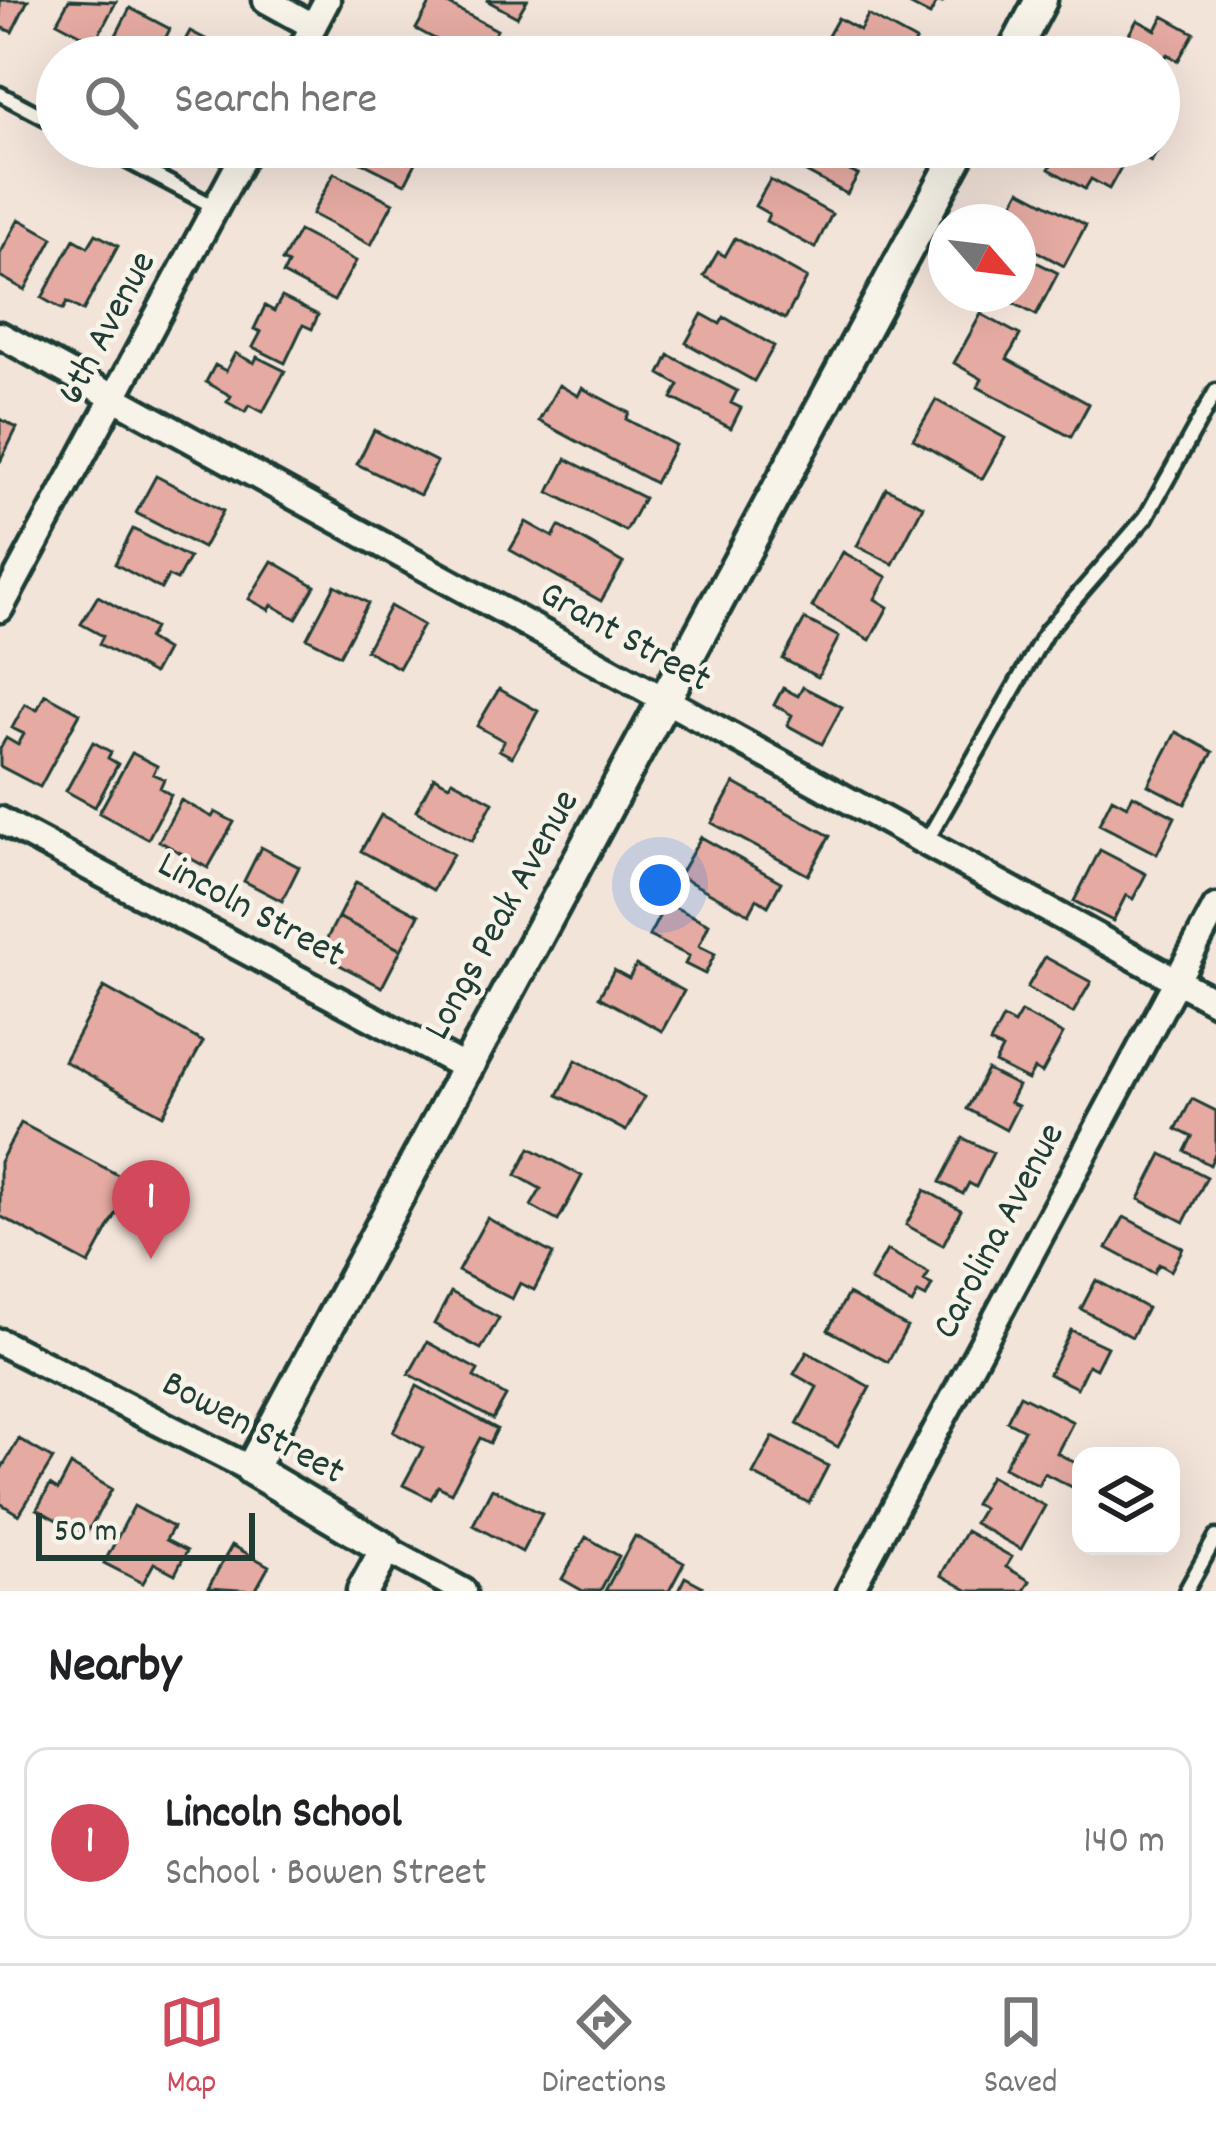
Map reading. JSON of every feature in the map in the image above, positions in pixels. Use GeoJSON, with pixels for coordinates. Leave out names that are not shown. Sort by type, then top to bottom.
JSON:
{"type":"FeatureCollection","features":[{"type":"Feature","properties":{"kind":"street"},"geometry":{"type":"LineString","coordinates":[[266,0],[313,26]]}},
{"type":"Feature","properties":{"kind":"street"},"geometry":{"type":"LineString","coordinates":[[308,36],[327,0]]}},
{"type":"Feature","properties":{"kind":"street"},"geometry":{"type":"LineString","coordinates":[[1021,36],[1041,0]]}},
{"type":"Feature","properties":{"kind":"street","name":"6th Avenue"},"geometry":{"type":"LineString","coordinates":[[4,593],[237,168]]}},
{"type":"Feature","properties":{"kind":"street","name":"Longs Peak Avenue"},"geometry":{"type":"LineString","coordinates":[[251,1469],[951,168]]}},
{"type":"Feature","properties":{"kind":"street","name":"Grant Street"},"geometry":{"type":"LineString","coordinates":[[0,335],[1216,1003]]}},
{"type":"Feature","properties":{"kind":"street","name":"Lincoln Street"},"geometry":{"type":"LineString","coordinates":[[0,820],[466,1068]]}},
{"type":"Feature","properties":{"kind":"street","name":"Carolina Avenue"},"geometry":{"type":"LineString","coordinates":[[850,1591],[1216,907]]}},
{"type":"Feature","properties":{"kind":"street","name":"Bowen Street"},"geometry":{"type":"LineString","coordinates":[[0,1342],[251,1469],[464,1591]]}},
{"type":"Feature","properties":{"kind":"street"},"geometry":{"type":"LineString","coordinates":[[363,1591],[386,1549]]}},
{"type":"Feature","properties":{"kind":"lane"},"geometry":{"type":"LineString","coordinates":[[0,94],[36,113]]}},
{"type":"Feature","properties":{"kind":"lane"},"geometry":{"type":"LineString","coordinates":[[141,168],[216,207]]}},
{"type":"Feature","properties":{"kind":"lane"},"geometry":{"type":"LineString","coordinates":[[926,844],[1046,632],[1146,518],[1216,391]]}},
{"type":"Feature","properties":{"kind":"lane"},"geometry":{"type":"LineString","coordinates":[[1186,1591],[1216,1537]]}},
{"type":"Feature","properties":{"kind":"building"},"geometry":{"type":"Polygon","coordinates":[[[0,0],[28,0],[12,32],[0,27],[0,0]]]}},
{"type":"Feature","properties":{"kind":"building"},"geometry":{"type":"Polygon","coordinates":[[[69,0],[116,2],[98,36],[84,36],[57,22],[69,0]]]}},
{"type":"Feature","properties":{"kind":"building"},"geometry":{"type":"Polygon","coordinates":[[[432,0],[440,0],[497,30],[494,36],[429,36],[416,29],[432,0]]]}},
{"type":"Feature","properties":{"kind":"building"},"geometry":{"type":"Polygon","coordinates":[[[486,0],[527,0],[517,17],[486,0]]]}},
{"type":"Feature","properties":{"kind":"building"},"geometry":{"type":"Polygon","coordinates":[[[901,0],[944,0],[937,1],[930,15],[901,0]]]}},
{"type":"Feature","properties":{"kind":"building"},"geometry":{"type":"Polygon","coordinates":[[[130,8],[170,29],[166,36],[116,36],[130,8]]]}},
{"type":"Feature","properties":{"kind":"building"},"geometry":{"type":"Polygon","coordinates":[[[868,15],[907,36],[828,36],[838,18],[860,30],[868,15]]]}},
{"type":"Feature","properties":{"kind":"building"},"geometry":{"type":"Polygon","coordinates":[[[1163,16],[1194,33],[1180,58],[1180,36],[1128,36],[1137,20],[1156,30],[1163,16]]]}},
{"type":"Feature","properties":{"kind":"building"},"geometry":{"type":"Polygon","coordinates":[[[373,168],[413,168],[405,184],[373,168]]]}},
{"type":"Feature","properties":{"kind":"building"},"geometry":{"type":"Polygon","coordinates":[[[799,168],[852,168],[858,175],[847,194],[799,168]]]}},
{"type":"Feature","properties":{"kind":"building"},"geometry":{"type":"Polygon","coordinates":[[[1121,168],[1109,189],[1091,179],[1085,189],[1049,169],[1121,168]]]}},
{"type":"Feature","properties":{"kind":"building"},"geometry":{"type":"Polygon","coordinates":[[[334,173],[393,203],[371,245],[312,214],[334,173]]]}},
{"type":"Feature","properties":{"kind":"building"},"geometry":{"type":"Polygon","coordinates":[[[770,180],[832,214],[815,248],[766,221],[769,214],[755,206],[770,180]]]}},
{"type":"Feature","properties":{"kind":"building"},"geometry":{"type":"Polygon","coordinates":[[[1020,190],[1086,225],[1064,266],[1036,251],[1036,204],[1013,204],[1020,190]]]}},
{"type":"Feature","properties":{"kind":"building"},"geometry":{"type":"Polygon","coordinates":[[[19,219],[53,238],[25,290],[0,276],[0,254],[19,219]]]}},
{"type":"Feature","properties":{"kind":"building"},"geometry":{"type":"Polygon","coordinates":[[[299,231],[356,261],[334,301],[283,274],[288,264],[282,261],[299,231]]]}},
{"type":"Feature","properties":{"kind":"building"},"geometry":{"type":"Polygon","coordinates":[[[96,234],[118,246],[83,311],[67,302],[63,310],[42,298],[74,239],[88,247],[96,234]]]}},
{"type":"Feature","properties":{"kind":"building"},"geometry":{"type":"Polygon","coordinates":[[[735,238],[807,278],[785,319],[704,276],[718,252],[725,256],[735,238]]]}},
{"type":"Feature","properties":{"kind":"building"},"geometry":{"type":"Polygon","coordinates":[[[1036,262],[1058,273],[1036,315],[1030,312],[1036,312],[1036,262]]]}},
{"type":"Feature","properties":{"kind":"building"},"geometry":{"type":"Polygon","coordinates":[[[282,297],[318,315],[312,329],[303,325],[285,363],[253,347],[261,332],[254,329],[265,306],[274,311],[282,297]]]}},
{"type":"Feature","properties":{"kind":"building"},"geometry":{"type":"Polygon","coordinates":[[[702,314],[720,324],[724,317],[774,346],[754,381],[686,343],[702,314]]]}},
{"type":"Feature","properties":{"kind":"building"},"geometry":{"type":"Polygon","coordinates":[[[981,314],[1020,335],[1007,359],[1089,404],[1071,437],[978,387],[982,379],[954,363],[981,314]]]}},
{"type":"Feature","properties":{"kind":"building"},"geometry":{"type":"Polygon","coordinates":[[[235,353],[254,363],[257,357],[285,371],[263,412],[249,405],[245,412],[227,402],[231,396],[206,382],[215,365],[226,371],[235,353]]]}},
{"type":"Feature","properties":{"kind":"building"},"geometry":{"type":"Polygon","coordinates":[[[669,355],[737,391],[731,403],[741,408],[731,428],[672,398],[679,385],[660,374],[669,355]]]}},
{"type":"Feature","properties":{"kind":"building"},"geometry":{"type":"Polygon","coordinates":[[[559,385],[578,396],[582,388],[675,445],[655,483],[539,421],[559,385]]]}},
{"type":"Feature","properties":{"kind":"building"},"geometry":{"type":"Polygon","coordinates":[[[936,400],[1005,438],[982,479],[913,439],[936,400]]]}},
{"type":"Feature","properties":{"kind":"building"},"geometry":{"type":"Polygon","coordinates":[[[0,419],[17,428],[0,462],[0,419]]]}},
{"type":"Feature","properties":{"kind":"building"},"geometry":{"type":"Polygon","coordinates":[[[374,430],[437,462],[420,495],[357,464],[374,430]]]}},
{"type":"Feature","properties":{"kind":"building"},"geometry":{"type":"Polygon","coordinates":[[[566,459],[644,498],[626,531],[549,492],[566,459]]]}},
{"type":"Feature","properties":{"kind":"building"},"geometry":{"type":"Polygon","coordinates":[[[156,476],[223,511],[203,548],[136,513],[156,476]]]}},
{"type":"Feature","properties":{"kind":"building"},"geometry":{"type":"Polygon","coordinates":[[[886,488],[923,506],[893,564],[857,546],[886,488]]]}},
{"type":"Feature","properties":{"kind":"building"},"geometry":{"type":"Polygon","coordinates":[[[526,522],[553,537],[559,526],[623,563],[601,601],[510,550],[526,522]]]}},
{"type":"Feature","properties":{"kind":"building"},"geometry":{"type":"Polygon","coordinates":[[[133,529],[189,558],[177,580],[168,576],[161,589],[115,564],[133,529]]]}},
{"type":"Feature","properties":{"kind":"building"},"geometry":{"type":"Polygon","coordinates":[[[843,552],[887,577],[875,599],[888,607],[870,640],[812,607],[843,552]]]}},
{"type":"Feature","properties":{"kind":"building"},"geometry":{"type":"Polygon","coordinates":[[[272,561],[315,586],[296,619],[249,599],[272,561]]]}},
{"type":"Feature","properties":{"kind":"building"},"geometry":{"type":"Polygon","coordinates":[[[335,585],[368,603],[340,655],[307,638],[335,585]]]}},
{"type":"Feature","properties":{"kind":"building"},"geometry":{"type":"Polygon","coordinates":[[[98,596],[154,628],[148,639],[166,650],[153,674],[99,644],[103,636],[81,624],[98,596]]]}},
{"type":"Feature","properties":{"kind":"building"},"geometry":{"type":"Polygon","coordinates":[[[390,606],[423,625],[399,668],[366,650],[390,606]]]}},
{"type":"Feature","properties":{"kind":"building"},"geometry":{"type":"Polygon","coordinates":[[[805,619],[839,637],[818,677],[783,659],[805,619]]]}},
{"type":"Feature","properties":{"kind":"building"},"geometry":{"type":"Polygon","coordinates":[[[803,687],[842,707],[822,744],[787,725],[792,715],[774,705],[783,688],[798,696],[803,687]]]}},
{"type":"Feature","properties":{"kind":"building"},"geometry":{"type":"Polygon","coordinates":[[[499,689],[538,711],[512,757],[499,750],[504,741],[477,726],[499,689]]]}},
{"type":"Feature","properties":{"kind":"building"},"geometry":{"type":"Polygon","coordinates":[[[45,694],[80,713],[40,787],[0,766],[0,749],[6,738],[18,745],[24,734],[12,728],[25,704],[37,710],[45,694]]]}},
{"type":"Feature","properties":{"kind":"building"},"geometry":{"type":"Polygon","coordinates":[[[1176,732],[1213,752],[1185,804],[1148,785],[1176,732]]]}},
{"type":"Feature","properties":{"kind":"building"},"geometry":{"type":"Polygon","coordinates":[[[93,742],[111,752],[108,758],[118,764],[95,807],[66,791],[93,742]]]}},
{"type":"Feature","properties":{"kind":"building"},"geometry":{"type":"Polygon","coordinates":[[[132,753],[157,766],[153,774],[164,779],[160,788],[171,795],[148,839],[99,813],[132,753]]]}},
{"type":"Feature","properties":{"kind":"building"},"geometry":{"type":"Polygon","coordinates":[[[434,777],[449,785],[452,780],[493,802],[472,841],[416,811],[434,777]]]}},
{"type":"Feature","properties":{"kind":"building"},"geometry":{"type":"Polygon","coordinates":[[[734,783],[830,836],[808,875],[712,823],[734,783]]]}},
{"type":"Feature","properties":{"kind":"building"},"geometry":{"type":"Polygon","coordinates":[[[1133,795],[1175,817],[1157,854],[1099,824],[1112,798],[1127,806],[1133,795]]]}},
{"type":"Feature","properties":{"kind":"building"},"geometry":{"type":"Polygon","coordinates":[[[181,800],[212,817],[215,812],[234,822],[208,868],[159,841],[181,800]]]}},
{"type":"Feature","properties":{"kind":"building"},"geometry":{"type":"Polygon","coordinates":[[[381,815],[453,854],[433,890],[361,851],[381,815]]]}},
{"type":"Feature","properties":{"kind":"building"},"geometry":{"type":"Polygon","coordinates":[[[701,837],[781,882],[768,906],[757,899],[749,914],[679,876],[701,837]]]}},
{"type":"Feature","properties":{"kind":"building"},"geometry":{"type":"Polygon","coordinates":[[[261,847],[299,867],[282,901],[244,881],[261,847]]]}},
{"type":"Feature","properties":{"kind":"building"},"geometry":{"type":"Polygon","coordinates":[[[1100,850],[1146,874],[1133,899],[1126,895],[1113,921],[1074,901],[1100,850]]]}},
{"type":"Feature","properties":{"kind":"building"},"geometry":{"type":"Polygon","coordinates":[[[356,882],[419,915],[401,950],[338,917],[356,882]]]}},
{"type":"Feature","properties":{"kind":"building"},"geometry":{"type":"Polygon","coordinates":[[[666,903],[709,924],[699,946],[715,954],[705,974],[685,964],[689,956],[649,936],[666,903]]]}},
{"type":"Feature","properties":{"kind":"building"},"geometry":{"type":"Polygon","coordinates":[[[338,917],[401,950],[382,987],[319,954],[338,917]]]}},
{"type":"Feature","properties":{"kind":"building"},"geometry":{"type":"Polygon","coordinates":[[[1045,957],[1091,982],[1073,1013],[1027,988],[1045,957]]]}},
{"type":"Feature","properties":{"kind":"building"},"geometry":{"type":"Polygon","coordinates":[[[636,965],[684,991],[662,1031],[599,997],[614,970],[629,978],[636,965]]]}},
{"type":"Feature","properties":{"kind":"building"},"geometry":{"type":"Polygon","coordinates":[[[104,987],[203,1042],[163,1115],[64,1061],[104,987]]]}},
{"type":"Feature","properties":{"kind":"building"},"geometry":{"type":"Polygon","coordinates":[[[1021,1012],[1063,1034],[1042,1073],[1034,1069],[1028,1080],[995,1063],[1002,1049],[990,1043],[1003,1018],[1014,1024],[1021,1012]]]}},
{"type":"Feature","properties":{"kind":"building"},"geometry":{"type":"Polygon","coordinates":[[[576,1060],[644,1097],[626,1131],[558,1095],[576,1060]]]}},
{"type":"Feature","properties":{"kind":"building"},"geometry":{"type":"Polygon","coordinates":[[[987,1070],[1018,1086],[1010,1102],[1018,1106],[1006,1130],[967,1109],[987,1070]]]}},
{"type":"Feature","properties":{"kind":"building"},"geometry":{"type":"Polygon","coordinates":[[[1192,1099],[1216,1111],[1216,1152],[1210,1165],[1185,1151],[1192,1137],[1176,1129],[1192,1099]]]}},
{"type":"Feature","properties":{"kind":"building"},"geometry":{"type":"Polygon","coordinates":[[[21,1123],[133,1183],[89,1264],[0,1216],[0,1162],[21,1123]]]}},
{"type":"Feature","properties":{"kind":"building"},"geometry":{"type":"Polygon","coordinates":[[[963,1138],[993,1153],[976,1187],[969,1183],[963,1194],[940,1182],[963,1138]]]}},
{"type":"Feature","properties":{"kind":"building"},"geometry":{"type":"Polygon","coordinates":[[[530,1148],[582,1176],[558,1221],[531,1206],[541,1189],[516,1175],[530,1148]]]}},
{"type":"Feature","properties":{"kind":"building"},"geometry":{"type":"Polygon","coordinates":[[[1162,1154],[1207,1177],[1184,1222],[1139,1199],[1162,1154]]]}},
{"type":"Feature","properties":{"kind":"building"},"geometry":{"type":"Polygon","coordinates":[[[925,1190],[961,1210],[943,1245],[906,1225],[925,1190]]]}},
{"type":"Feature","properties":{"kind":"building"},"geometry":{"type":"Polygon","coordinates":[[[1124,1217],[1183,1248],[1171,1271],[1159,1264],[1154,1273],[1107,1248],[1124,1217]]]}},
{"type":"Feature","properties":{"kind":"building"},"geometry":{"type":"Polygon","coordinates":[[[487,1218],[553,1254],[534,1290],[520,1283],[512,1299],[458,1271],[487,1218]]]}},
{"type":"Feature","properties":{"kind":"building"},"geometry":{"type":"Polygon","coordinates":[[[887,1250],[929,1273],[924,1281],[932,1285],[926,1297],[918,1293],[912,1304],[870,1281],[887,1250]]]}},
{"type":"Feature","properties":{"kind":"building"},"geometry":{"type":"Polygon","coordinates":[[[1096,1280],[1147,1308],[1132,1337],[1081,1309],[1096,1280]]]}},
{"type":"Feature","properties":{"kind":"building"},"geometry":{"type":"Polygon","coordinates":[[[451,1292],[499,1318],[481,1349],[434,1324],[451,1292]]]}},
{"type":"Feature","properties":{"kind":"building"},"geometry":{"type":"Polygon","coordinates":[[[848,1294],[907,1327],[888,1362],[828,1330],[848,1294]]]}},
{"type":"Feature","properties":{"kind":"building"},"geometry":{"type":"Polygon","coordinates":[[[1071,1330],[1107,1347],[1096,1369],[1088,1365],[1077,1388],[1049,1374],[1071,1330]]]}},
{"type":"Feature","properties":{"kind":"building"},"geometry":{"type":"Polygon","coordinates":[[[427,1342],[478,1370],[474,1377],[506,1396],[493,1419],[409,1374],[427,1342]]]}},
{"type":"Feature","properties":{"kind":"building"},"geometry":{"type":"Polygon","coordinates":[[[807,1352],[870,1387],[838,1447],[797,1424],[817,1387],[794,1374],[807,1352]]]}},
{"type":"Feature","properties":{"kind":"building"},"geometry":{"type":"Polygon","coordinates":[[[417,1386],[497,1429],[490,1443],[480,1438],[451,1493],[438,1486],[431,1499],[403,1485],[423,1448],[393,1432],[417,1386]]]}},
{"type":"Feature","properties":{"kind":"building"},"geometry":{"type":"Polygon","coordinates":[[[1020,1395],[1073,1422],[1057,1453],[1072,1461],[1072,1487],[1044,1473],[1038,1485],[1004,1467],[1024,1430],[1007,1421],[1020,1395]]]}},
{"type":"Feature","properties":{"kind":"building"},"geometry":{"type":"Polygon","coordinates":[[[773,1437],[828,1466],[809,1503],[753,1474],[773,1437]]]}},
{"type":"Feature","properties":{"kind":"building"},"geometry":{"type":"Polygon","coordinates":[[[19,1439],[53,1459],[19,1515],[0,1503],[0,1471],[19,1439]]]}},
{"type":"Feature","properties":{"kind":"building"},"geometry":{"type":"Polygon","coordinates":[[[71,1465],[112,1489],[85,1536],[37,1509],[50,1485],[58,1490],[71,1465]]]}},
{"type":"Feature","properties":{"kind":"building"},"geometry":{"type":"Polygon","coordinates":[[[990,1476],[1045,1506],[1021,1549],[974,1523],[983,1508],[974,1504],[990,1476]]]}},
{"type":"Feature","properties":{"kind":"building"},"geometry":{"type":"Polygon","coordinates":[[[492,1488],[542,1514],[522,1552],[473,1525],[492,1488]]]}},
{"type":"Feature","properties":{"kind":"building"},"geometry":{"type":"Polygon","coordinates":[[[134,1506],[173,1527],[166,1540],[187,1551],[175,1574],[154,1563],[143,1583],[104,1563],[134,1506]]]}},
{"type":"Feature","properties":{"kind":"building"},"geometry":{"type":"Polygon","coordinates":[[[966,1531],[1012,1557],[1006,1567],[1030,1581],[1024,1591],[969,1591],[941,1575],[966,1531]]]}},
{"type":"Feature","properties":{"kind":"building"},"geometry":{"type":"Polygon","coordinates":[[[635,1536],[684,1563],[669,1591],[605,1591],[635,1536]]]}},
{"type":"Feature","properties":{"kind":"building"},"geometry":{"type":"Polygon","coordinates":[[[586,1537],[619,1556],[600,1591],[583,1591],[562,1579],[586,1537]]]}},
{"type":"Feature","properties":{"kind":"building"},"geometry":{"type":"Polygon","coordinates":[[[232,1545],[269,1566],[255,1591],[208,1588],[232,1545]]]}},
{"type":"Feature","properties":{"kind":"building"},"geometry":{"type":"Polygon","coordinates":[[[685,1577],[702,1586],[699,1591],[678,1591],[685,1577]]]}},
{"type":"Feature","properties":{"kind":"place","name":"Lincoln School"},"geometry":{"type":"Point","coordinates":[151,1259]}}]}
